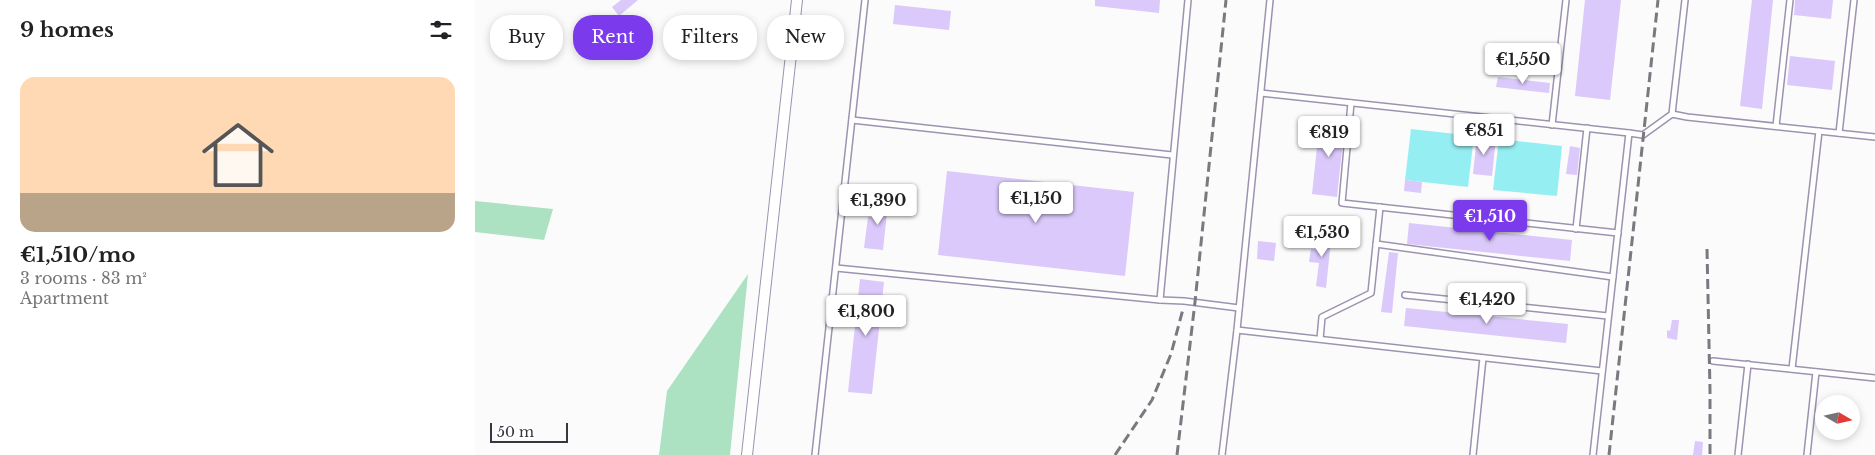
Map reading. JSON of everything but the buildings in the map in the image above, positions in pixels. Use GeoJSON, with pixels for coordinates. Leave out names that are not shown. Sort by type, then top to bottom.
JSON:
{"type":"FeatureCollection","features":[{"type":"Feature","properties":{"kind":"street"},"geometry":{"type":"LineString","coordinates":[[747,455],[797,0]]}},
{"type":"Feature","properties":{"kind":"lane"},"geometry":{"type":"LineString","coordinates":[[815,455],[865,0]]}},
{"type":"Feature","properties":{"kind":"lane"},"geometry":{"type":"LineString","coordinates":[[1160,300],[1172,155],[1188,0]]}},
{"type":"Feature","properties":{"kind":"lane"},"geometry":{"type":"LineString","coordinates":[[1222,455],[1237,330],[1270,0]]}},
{"type":"Feature","properties":{"kind":"lane"},"geometry":{"type":"LineString","coordinates":[[1552,125],[1566,0]]}},
{"type":"Feature","properties":{"kind":"lane"},"geometry":{"type":"LineString","coordinates":[[1261,93],[1643,135],[1672,114],[1685,0]]}},
{"type":"Feature","properties":{"kind":"lane"},"geometry":{"type":"LineString","coordinates":[[1776,126],[1790,0]]}},
{"type":"Feature","properties":{"kind":"lane"},"geometry":{"type":"LineString","coordinates":[[1839,133],[1855,0]]}},
{"type":"Feature","properties":{"kind":"lane"},"geometry":{"type":"LineString","coordinates":[[1351,103],[1342,203],[1618,233]]}},
{"type":"Feature","properties":{"kind":"lane"},"geometry":{"type":"LineString","coordinates":[[1672,114],[1687,118],[1875,137]]}},
{"type":"Feature","properties":{"kind":"lane"},"geometry":{"type":"LineString","coordinates":[[852,120],[1172,155]]}},
{"type":"Feature","properties":{"kind":"lane"},"geometry":{"type":"LineString","coordinates":[[1576,229],[1587,128]]}},
{"type":"Feature","properties":{"kind":"lane"},"geometry":{"type":"LineString","coordinates":[[1792,369],[1819,131]]}},
{"type":"Feature","properties":{"kind":"lane"},"geometry":{"type":"LineString","coordinates":[[1593,455],[1629,133]]}},
{"type":"Feature","properties":{"kind":"lane"},"geometry":{"type":"LineString","coordinates":[[1320,339],[1322,317],[1371,293],[1380,207]]}},
{"type":"Feature","properties":{"kind":"lane"},"geometry":{"type":"LineString","coordinates":[[1376,244],[1613,277]]}},
{"type":"Feature","properties":{"kind":"lane"},"geometry":{"type":"LineString","coordinates":[[836,268],[1160,300],[1184,300],[1239,308]]}},
{"type":"Feature","properties":{"kind":"lane"},"geometry":{"type":"LineString","coordinates":[[1405,296],[1608,316]]}},
{"type":"Feature","properties":{"kind":"lane"},"geometry":{"type":"LineString","coordinates":[[1237,330],[1602,371]]}},
{"type":"Feature","properties":{"kind":"lane"},"geometry":{"type":"LineString","coordinates":[[1473,455],[1483,358]]}},
{"type":"Feature","properties":{"kind":"lane"},"geometry":{"type":"LineString","coordinates":[[1713,361],[1875,378]]}},
{"type":"Feature","properties":{"kind":"lane"},"geometry":{"type":"LineString","coordinates":[[1738,455],[1748,364]]}},
{"type":"Feature","properties":{"kind":"lane"},"geometry":{"type":"LineString","coordinates":[[1807,455],[1817,372]]}},
{"type":"Feature","properties":{"kind":"green space"},"geometry":{"type":"Polygon","coordinates":[[[475,201],[553,209],[544,240],[475,232],[475,201]]]}},
{"type":"Feature","properties":{"kind":"green space"},"geometry":{"type":"Polygon","coordinates":[[[748,274],[730,455],[659,455],[667,391],[748,274]]]}},
{"type":"Feature","properties":{"kind":"water"},"geometry":{"type":"Polygon","coordinates":[[[1411,129],[1474,136],[1468,187],[1405,180],[1411,129]]]}},
{"type":"Feature","properties":{"kind":"water"},"geometry":{"type":"Polygon","coordinates":[[[1499,139],[1562,146],[1557,196],[1493,190],[1499,139]]]}},
{"type":"Feature","properties":{"kind":"railway"},"geometry":{"type":"LineString","coordinates":[[1177,455],[1195,302],[1226,0]]}},
{"type":"Feature","properties":{"kind":"railway"},"geometry":{"type":"LineString","coordinates":[[1609,455],[1658,0]]}},
{"type":"Feature","properties":{"kind":"railway"},"geometry":{"type":"LineString","coordinates":[[1707,249],[1710,455]]}},
{"type":"Feature","properties":{"kind":"railway"},"geometry":{"type":"LineString","coordinates":[[1115,455],[1152,400],[1171,354],[1183,309]]}}]}
